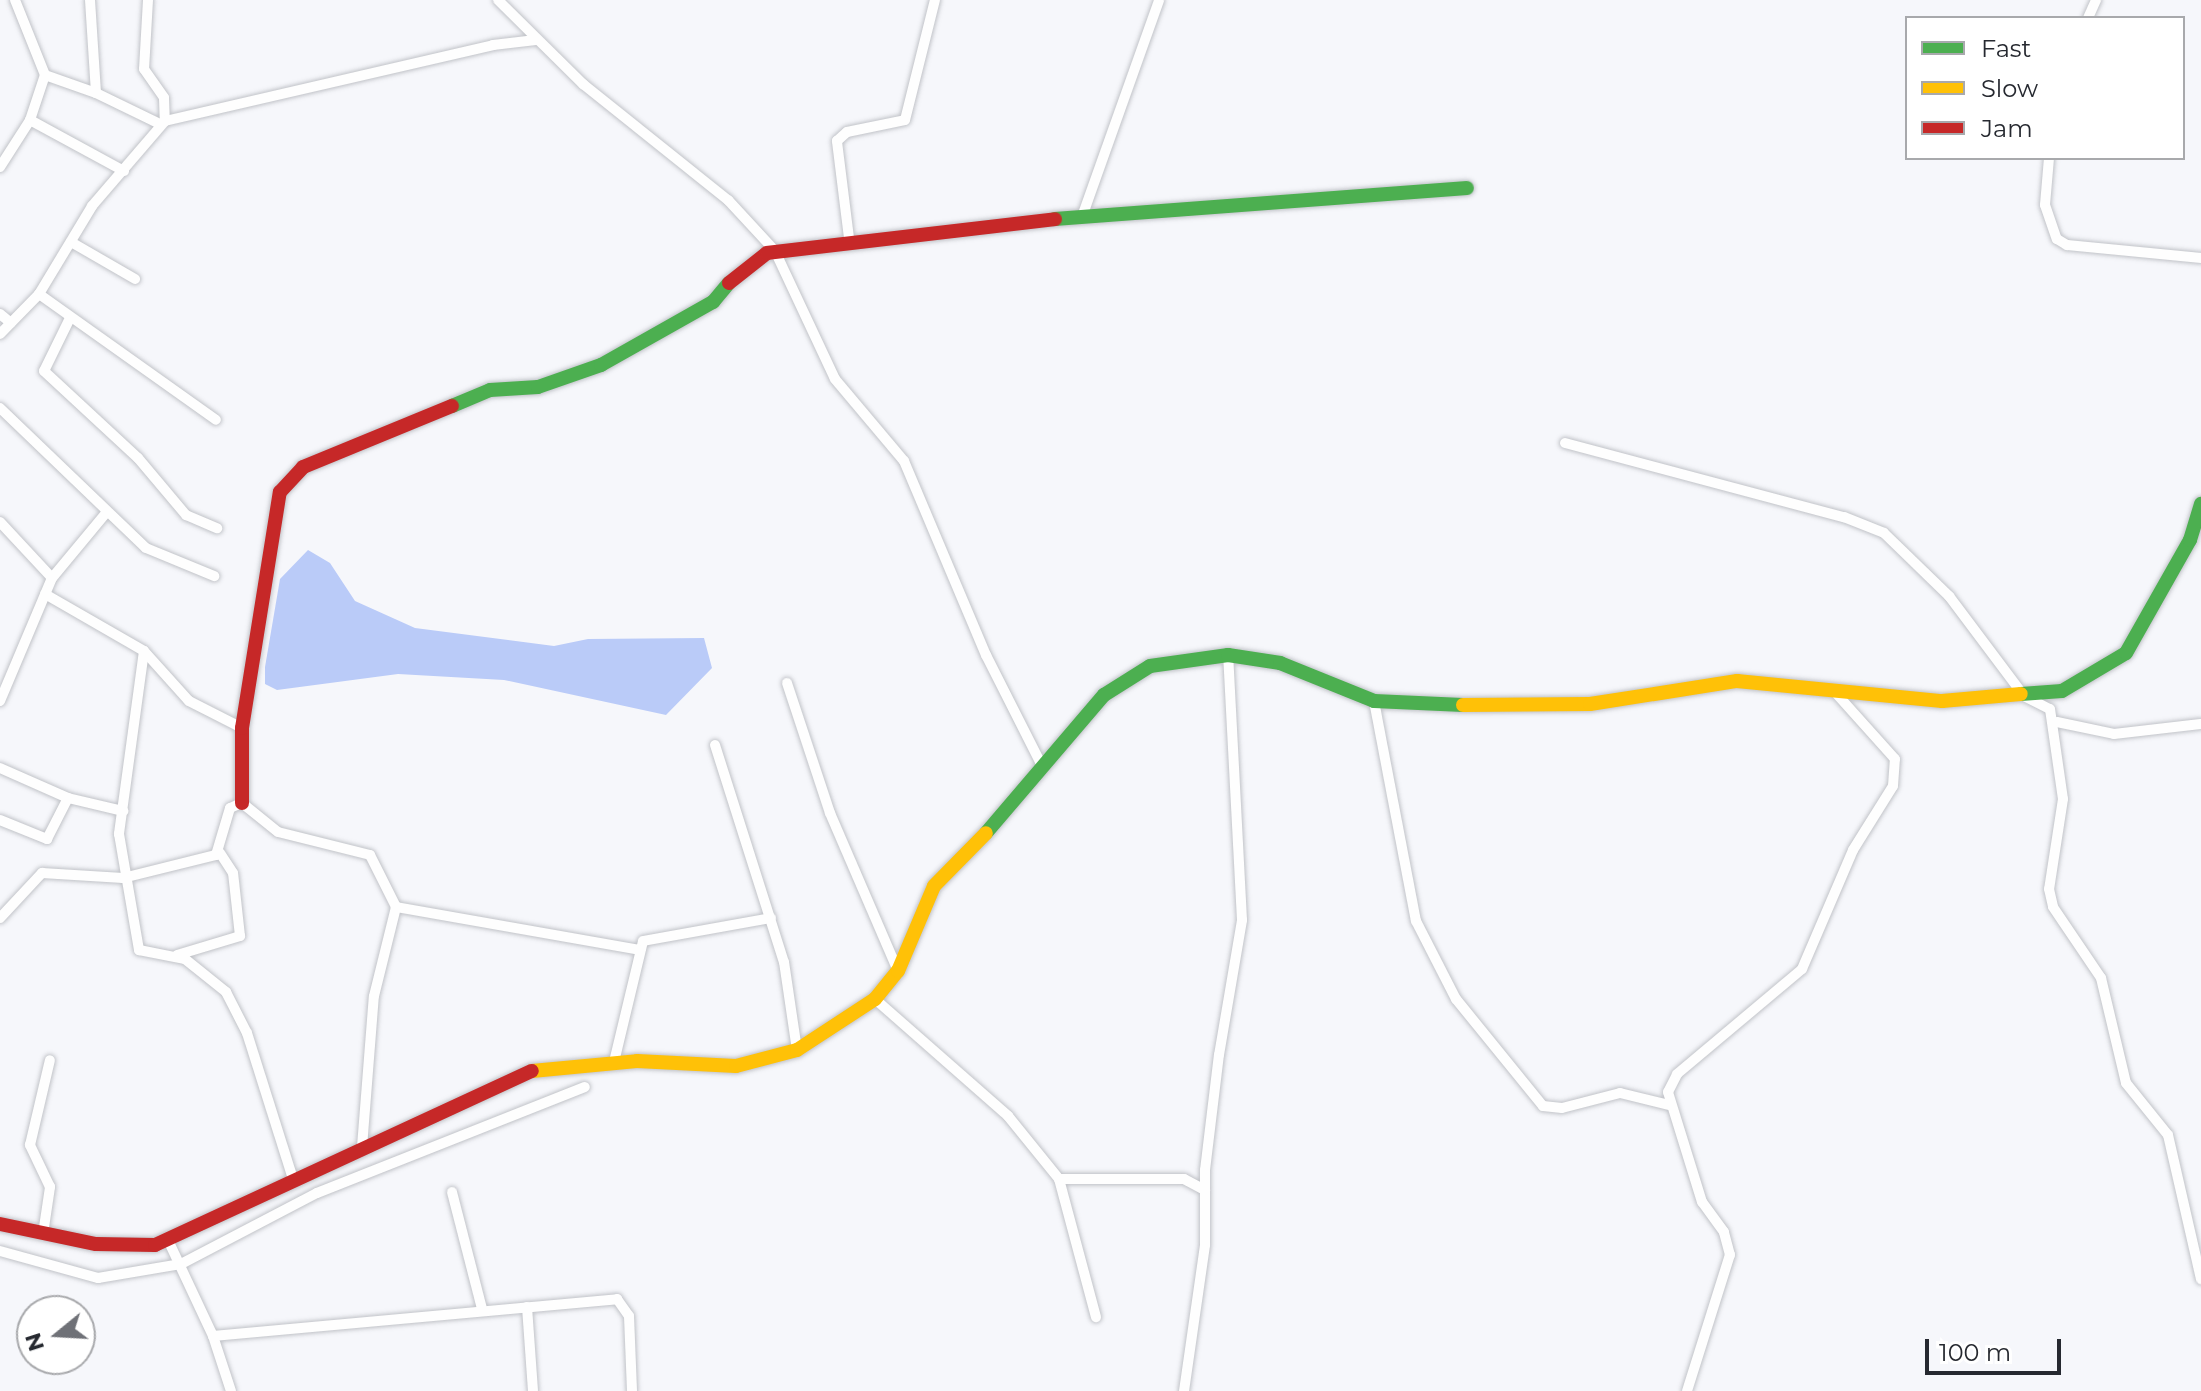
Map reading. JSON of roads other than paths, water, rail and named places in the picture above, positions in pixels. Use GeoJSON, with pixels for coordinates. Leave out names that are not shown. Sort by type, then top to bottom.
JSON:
{"type":"FeatureCollection","features":[{"type":"Feature","properties":{"kind":"street"},"geometry":{"type":"LineString","coordinates":[[0,167],[30,120],[45,75],[15,0]]}},
{"type":"Feature","properties":{"kind":"street"},"geometry":{"type":"LineString","coordinates":[[91,0],[96,93]]}},
{"type":"Feature","properties":{"kind":"street"},"geometry":{"type":"LineString","coordinates":[[0,334],[39,294],[92,206],[162,122],[164,98],[144,69],[148,0]]}},
{"type":"Feature","properties":{"kind":"street"},"geometry":{"type":"LineString","coordinates":[[498,0],[536,40],[728,200],[775,251],[835,379],[904,461],[986,655],[1043,768]]}},
{"type":"Feature","properties":{"kind":"street"},"geometry":{"type":"LineString","coordinates":[[849,238],[837,141],[847,132],[905,120],[935,0]]}},
{"type":"Feature","properties":{"kind":"street"},"geometry":{"type":"LineString","coordinates":[[1083,214],[1159,0]]}},
{"type":"Feature","properties":{"kind":"street"},"geometry":{"type":"LineString","coordinates":[[45,75],[162,122],[536,40]]}},
{"type":"Feature","properties":{"kind":"street"},"geometry":{"type":"LineString","coordinates":[[30,120],[124,171]]}},
{"type":"Feature","properties":{"kind":"street"},"geometry":{"type":"LineString","coordinates":[[2049,160],[2047,222],[2051,235],[2067,245],[2201,258]]}},
{"type":"Feature","properties":{"kind":"street"},"geometry":{"type":"LineString","coordinates":[[242,803],[242,728],[280,492],[293,473],[490,390],[538,387],[601,365],[713,302],[744,267],[775,251],[849,238],[1083,214],[1467,188]]}},
{"type":"Feature","properties":{"kind":"street"},"geometry":{"type":"LineString","coordinates":[[71,242],[135,279]]}},
{"type":"Feature","properties":{"kind":"street"},"geometry":{"type":"LineString","coordinates":[[39,294],[216,420]]}},
{"type":"Feature","properties":{"kind":"street"},"geometry":{"type":"LineString","coordinates":[[0,314],[11,323]]}},
{"type":"Feature","properties":{"kind":"street"},"geometry":{"type":"LineString","coordinates":[[70,318],[44,371],[138,458],[186,515],[217,528]]}},
{"type":"Feature","properties":{"kind":"street"},"geometry":{"type":"LineString","coordinates":[[0,408],[106,513],[165,560],[214,576]]}},
{"type":"Feature","properties":{"kind":"street"},"geometry":{"type":"LineString","coordinates":[[1565,443],[1844,517],[1884,533],[1949,596],[2024,696],[2043,701],[2057,722],[2063,799],[2049,889],[2053,907],[2101,978],[2126,1083],[2168,1135],[2201,1279]]}},
{"type":"Feature","properties":{"kind":"street"},"geometry":{"type":"LineString","coordinates":[[0,1224],[43,1234],[142,1247],[168,1240],[362,1147],[535,1070],[614,1062],[736,1066],[797,1050],[875,999],[898,971],[934,886],[1043,768],[1090,709],[1135,672],[1228,655],[1280,663],[1374,701],[1590,704],[1737,681],[1942,701],[2024,696],[2091,679],[2126,653],[2190,540],[2201,504]]}},
{"type":"Feature","properties":{"kind":"street"},"geometry":{"type":"LineString","coordinates":[[0,701],[52,578],[106,513]]}},
{"type":"Feature","properties":{"kind":"street"},"geometry":{"type":"LineString","coordinates":[[0,522],[52,578]]}},
{"type":"Feature","properties":{"kind":"street"},"geometry":{"type":"LineString","coordinates":[[45,594],[144,651],[189,701],[242,728]]}},
{"type":"Feature","properties":{"kind":"street"},"geometry":{"type":"LineString","coordinates":[[144,651],[123,811],[123,878],[142,955],[177,955],[240,936],[233,873],[220,853],[228,814],[242,803]]}},
{"type":"Feature","properties":{"kind":"street"},"geometry":{"type":"LineString","coordinates":[[1184,1391],[1205,1245],[1205,1190],[1242,920],[1228,655]]}},
{"type":"Feature","properties":{"kind":"street"},"geometry":{"type":"LineString","coordinates":[[787,683],[830,813],[898,971]]}},
{"type":"Feature","properties":{"kind":"street"},"geometry":{"type":"LineString","coordinates":[[1687,1391],[1730,1255],[1724,1232],[1702,1202],[1669,1105],[1677,1074],[1802,969],[1853,850],[1893,786],[1895,759],[1834,691]]}},
{"type":"Feature","properties":{"kind":"street"},"geometry":{"type":"LineString","coordinates":[[1374,701],[1416,921],[1456,999],[1543,1106],[1562,1108],[1620,1093],[1669,1105]]}},
{"type":"Feature","properties":{"kind":"street"},"geometry":{"type":"LineString","coordinates":[[2057,722],[2114,734],[2200,724]]}},
{"type":"Feature","properties":{"kind":"street"},"geometry":{"type":"LineString","coordinates":[[715,745],[771,918],[797,1050]]}},
{"type":"Feature","properties":{"kind":"street"},"geometry":{"type":"LineString","coordinates":[[0,768],[68,798],[123,811]]}},
{"type":"Feature","properties":{"kind":"street"},"geometry":{"type":"LineString","coordinates":[[0,820],[47,839],[68,798]]}},
{"type":"Feature","properties":{"kind":"street"},"geometry":{"type":"LineString","coordinates":[[242,803],[278,832],[370,855],[396,907],[374,996],[362,1147]]}},
{"type":"Feature","properties":{"kind":"street"},"geometry":{"type":"LineString","coordinates":[[0,918],[42,873],[123,878],[220,853]]}},
{"type":"Feature","properties":{"kind":"street"},"geometry":{"type":"LineString","coordinates":[[396,907],[640,950]]}},
{"type":"Feature","properties":{"kind":"street"},"geometry":{"type":"LineString","coordinates":[[614,1062],[640,950],[650,936],[771,918]]}},
{"type":"Feature","properties":{"kind":"street"},"geometry":{"type":"LineString","coordinates":[[177,955],[226,992],[236,1009],[293,1179]]}},
{"type":"Feature","properties":{"kind":"street"},"geometry":{"type":"LineString","coordinates":[[875,999],[1008,1116],[1059,1179],[1096,1317]]}},
{"type":"Feature","properties":{"kind":"street"},"geometry":{"type":"LineString","coordinates":[[43,1234],[50,1187],[30,1145],[50,1060]]}},
{"type":"Feature","properties":{"kind":"street"},"geometry":{"type":"LineString","coordinates":[[0,1251],[98,1278],[181,1264],[317,1193],[585,1087]]}},
{"type":"Feature","properties":{"kind":"street"},"geometry":{"type":"LineString","coordinates":[[1059,1179],[1184,1179],[1205,1190]]}},
{"type":"Feature","properties":{"kind":"street"},"geometry":{"type":"LineString","coordinates":[[452,1192],[482,1309]]}},
{"type":"Feature","properties":{"kind":"street"},"geometry":{"type":"LineString","coordinates":[[168,1240],[213,1336],[231,1391]]}},
{"type":"Feature","properties":{"kind":"street"},"geometry":{"type":"LineString","coordinates":[[213,1336],[527,1307],[601,1297],[623,1303],[632,1391]]}},
{"type":"Feature","properties":{"kind":"street"},"geometry":{"type":"LineString","coordinates":[[527,1307],[533,1391]]}},
{"type":"Feature","properties":{"kind":"water"},"geometry":{"type":"Polygon","coordinates":[[[308,550],[330,563],[355,601],[415,628],[554,646],[588,639],[704,638],[712,668],[666,715],[504,680],[398,674],[277,690],[265,684],[265,667],[280,579],[308,550]]]}}]}
